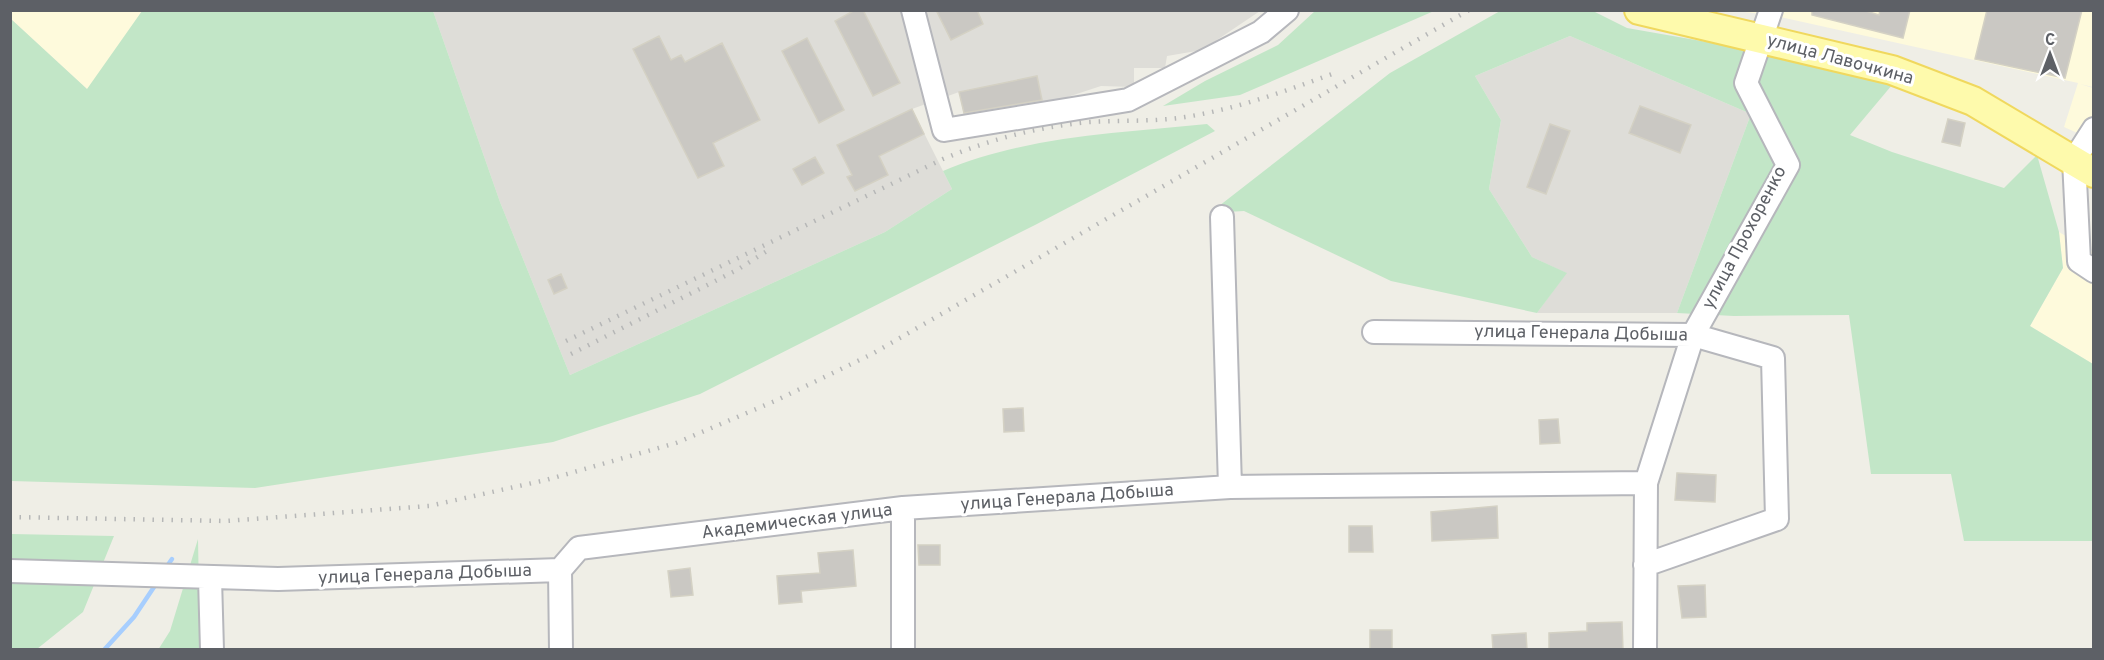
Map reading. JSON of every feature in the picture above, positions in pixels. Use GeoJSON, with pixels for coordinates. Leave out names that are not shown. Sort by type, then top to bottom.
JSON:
{"type":"FeatureCollection","features":[{"type":"Feature","properties":{"kind":"main road","name":"улица Лавочкина"},"geometry":{"type":"LineString","coordinates":[[1639,10],[1892,70],[1963,97],[2084,166]]}},
{"type":"Feature","properties":{"kind":"street"},"geometry":{"type":"LineString","coordinates":[[913,10],[944,130],[1128,100],[1261,32],[1287,10]]}},
{"type":"Feature","properties":{"kind":"street","name":"улица Прохоренко"},"geometry":{"type":"LineString","coordinates":[[1645,650],[1646,483],[1693,335],[1788,165],[1746,83],[1771,10]]}},
{"type":"Feature","properties":{"kind":"street"},"geometry":{"type":"LineString","coordinates":[[2094,129],[2084,166],[2079,261],[2094,271]]}},
{"type":"Feature","properties":{"kind":"street"},"geometry":{"type":"LineString","coordinates":[[1222,217],[1230,487]]}},
{"type":"Feature","properties":{"kind":"street","name":"улица Генерала Добыша"},"geometry":{"type":"LineString","coordinates":[[1374,332],[1693,335],[1773,358],[1777,519],[1645,565]]}},
{"type":"Feature","properties":{"kind":"street","name":"улица Генерала Добыша"},"geometry":{"type":"LineString","coordinates":[[903,508],[1230,487],[1646,483]]}},
{"type":"Feature","properties":{"kind":"street","name":"Академическая улица"},"geometry":{"type":"LineString","coordinates":[[560,570],[579,548],[903,508],[903,650]]}},
{"type":"Feature","properties":{"kind":"street"},"geometry":{"type":"LineString","coordinates":[[560,570],[561,650]]}},
{"type":"Feature","properties":{"kind":"street","name":"улица Генерала Добыша"},"geometry":{"type":"LineString","coordinates":[[10,571],[278,579],[560,570]]}},
{"type":"Feature","properties":{"kind":"street"},"geometry":{"type":"LineString","coordinates":[[210,578],[212,650]]}},
{"type":"Feature","properties":{"kind":"shaded area"},"geometry":{"type":"Polygon","coordinates":[[[10,11],[142,11],[88,90],[11,19],[10,11]]]}},
{"type":"Feature","properties":{"kind":"shaded area"},"geometry":{"type":"Polygon","coordinates":[[[433,11],[1260,11],[1202,50],[1167,56],[1165,68],[1134,68],[1134,87],[1101,86],[1043,105],[965,121],[959,92],[912,109],[952,189],[885,232],[570,375],[500,202],[433,11]]]}},
{"type":"Feature","properties":{"kind":"shaded area"},"geometry":{"type":"Polygon","coordinates":[[[1735,11],[2093,11],[2093,87],[2080,84],[2093,88],[2093,140],[2064,127],[2078,83],[1771,15],[1735,11]]]}},
{"type":"Feature","properties":{"kind":"shaded area"},"geometry":{"type":"Polygon","coordinates":[[[1570,36],[1751,114],[1677,313],[1537,313],[1566,273],[1532,257],[1489,189],[1501,120],[1475,76],[1570,36]]]}},
{"type":"Feature","properties":{"kind":"shaded area"},"geometry":{"type":"Polygon","coordinates":[[[2059,232],[2093,252],[2093,364],[2030,326],[2063,268],[2059,232]]]}},
{"type":"Feature","properties":{"kind":"green space"},"geometry":{"type":"Polygon","coordinates":[[[142,11],[433,11],[500,202],[570,375],[885,232],[952,189],[943,171],[974,159],[1039,143],[1106,134],[1207,124],[1215,131],[1035,225],[700,394],[553,442],[255,488],[11,481],[11,19],[87,89],[142,11]]]}},
{"type":"Feature","properties":{"kind":"green space"},"geometry":{"type":"Polygon","coordinates":[[[1315,11],[1434,11],[1240,95],[1163,106],[1205,81],[1278,45],[1315,11]]]}},
{"type":"Feature","properties":{"kind":"green space"},"geometry":{"type":"Polygon","coordinates":[[[1500,11],[1593,11],[1627,28],[1804,59],[1892,85],[1850,135],[1892,152],[2004,188],[2037,155],[2059,232],[2063,268],[2030,326],[2093,364],[2093,541],[1964,541],[1951,474],[1871,474],[1849,315],[1734,316],[1677,313],[1751,114],[1570,36],[1475,76],[1501,120],[1489,189],[1532,257],[1567,273],[1537,313],[1391,281],[1244,211],[1210,213],[1390,73],[1500,11]]]}},
{"type":"Feature","properties":{"kind":"green space"},"geometry":{"type":"Polygon","coordinates":[[[11,534],[114,536],[83,612],[37,649],[11,650],[11,534]]]}},
{"type":"Feature","properties":{"kind":"green space"},"geometry":{"type":"Polygon","coordinates":[[[198,539],[200,649],[158,650],[170,631],[198,539]]]}},
{"type":"Feature","properties":{"kind":"building"},"geometry":{"type":"Polygon","coordinates":[[[855,10],[863,10],[900,83],[873,96],[835,21],[855,10]]]}},
{"type":"Feature","properties":{"kind":"building"},"geometry":{"type":"Polygon","coordinates":[[[936,10],[977,10],[983,24],[951,40],[936,10]]]}},
{"type":"Feature","properties":{"kind":"building"},"geometry":{"type":"Polygon","coordinates":[[[1812,10],[1863,10],[1879,15],[1880,10],[1910,10],[1903,38],[1812,15],[1812,10]]]}},
{"type":"Feature","properties":{"kind":"building"},"geometry":{"type":"Polygon","coordinates":[[[1987,10],[2082,10],[2065,78],[1975,59],[1987,10]]]}},
{"type":"Feature","properties":{"kind":"building"},"geometry":{"type":"Polygon","coordinates":[[[659,36],[671,60],[681,55],[685,62],[722,43],[760,120],[713,143],[724,166],[698,178],[633,49],[659,36]]]}},
{"type":"Feature","properties":{"kind":"building"},"geometry":{"type":"Polygon","coordinates":[[[807,38],[844,110],[819,123],[782,51],[807,38]]]}},
{"type":"Feature","properties":{"kind":"building"},"geometry":{"type":"Polygon","coordinates":[[[1037,76],[1042,100],[964,113],[959,92],[1037,76]]]}},
{"type":"Feature","properties":{"kind":"building"},"geometry":{"type":"Polygon","coordinates":[[[1640,106],[1691,125],[1680,153],[1629,133],[1640,106]]]}},
{"type":"Feature","properties":{"kind":"building"},"geometry":{"type":"Polygon","coordinates":[[[912,109],[924,134],[879,156],[888,175],[855,191],[847,177],[852,175],[837,145],[912,109]]]}},
{"type":"Feature","properties":{"kind":"building"},"geometry":{"type":"Polygon","coordinates":[[[1948,119],[1965,123],[1960,146],[1942,142],[1948,119]]]}},
{"type":"Feature","properties":{"kind":"building"},"geometry":{"type":"Polygon","coordinates":[[[1550,124],[1570,131],[1546,194],[1527,187],[1550,124]]]}},
{"type":"Feature","properties":{"kind":"building"},"geometry":{"type":"Polygon","coordinates":[[[815,157],[824,173],[802,185],[793,169],[815,157]]]}},
{"type":"Feature","properties":{"kind":"building"},"geometry":{"type":"Polygon","coordinates":[[[561,274],[567,288],[554,294],[548,280],[561,274]]]}},
{"type":"Feature","properties":{"kind":"building"},"geometry":{"type":"Polygon","coordinates":[[[1023,408],[1024,431],[1004,432],[1003,409],[1023,408]]]}},
{"type":"Feature","properties":{"kind":"building"},"geometry":{"type":"Polygon","coordinates":[[[1558,419],[1560,443],[1540,444],[1539,420],[1558,419]]]}},
{"type":"Feature","properties":{"kind":"building"},"geometry":{"type":"Polygon","coordinates":[[[1677,473],[1716,475],[1715,502],[1675,500],[1677,473]]]}},
{"type":"Feature","properties":{"kind":"building"},"geometry":{"type":"Polygon","coordinates":[[[1497,506],[1498,538],[1432,541],[1431,512],[1497,506]]]}},
{"type":"Feature","properties":{"kind":"building"},"geometry":{"type":"Polygon","coordinates":[[[1349,526],[1372,526],[1373,552],[1349,552],[1349,526]]]}},
{"type":"Feature","properties":{"kind":"building"},"geometry":{"type":"Polygon","coordinates":[[[918,545],[940,545],[940,565],[919,565],[918,545]]]}},
{"type":"Feature","properties":{"kind":"building"},"geometry":{"type":"Polygon","coordinates":[[[853,550],[856,586],[801,591],[802,602],[779,604],[777,576],[820,573],[818,553],[853,550]]]}},
{"type":"Feature","properties":{"kind":"building"},"geometry":{"type":"Polygon","coordinates":[[[690,568],[693,595],[671,597],[668,571],[690,568]]]}},
{"type":"Feature","properties":{"kind":"building"},"geometry":{"type":"Polygon","coordinates":[[[1705,585],[1706,617],[1682,618],[1678,586],[1705,585]]]}},
{"type":"Feature","properties":{"kind":"building"},"geometry":{"type":"Polygon","coordinates":[[[1622,622],[1623,650],[1549,650],[1549,633],[1587,631],[1587,623],[1622,622]]]}},
{"type":"Feature","properties":{"kind":"building"},"geometry":{"type":"Polygon","coordinates":[[[1370,630],[1392,630],[1392,650],[1370,650],[1370,630]]]}},
{"type":"Feature","properties":{"kind":"building"},"geometry":{"type":"Polygon","coordinates":[[[1526,633],[1527,650],[1493,650],[1492,635],[1526,633]]]}},
{"type":"Feature","properties":{"kind":"waterway"},"geometry":{"type":"LineString","coordinates":[[165,569],[172,559]]}},
{"type":"Feature","properties":{"kind":"waterway"},"geometry":{"type":"LineString","coordinates":[[104,650],[134,617],[156,584]]}},
{"type":"Feature","properties":{"kind":"railway"},"geometry":{"type":"LineString","coordinates":[[10,517],[226,521],[429,506],[546,480],[676,443],[775,401],[872,354],[1469,10]]}},
{"type":"Feature","properties":{"kind":"railway"},"geometry":{"type":"LineString","coordinates":[[566,341],[943,159],[979,145],[1014,135],[1070,124],[1161,120],[1204,114],[1261,99],[1335,73]]}},
{"type":"Feature","properties":{"kind":"railway"},"geometry":{"type":"LineString","coordinates":[[571,354],[737,270],[767,251]]}}]}
